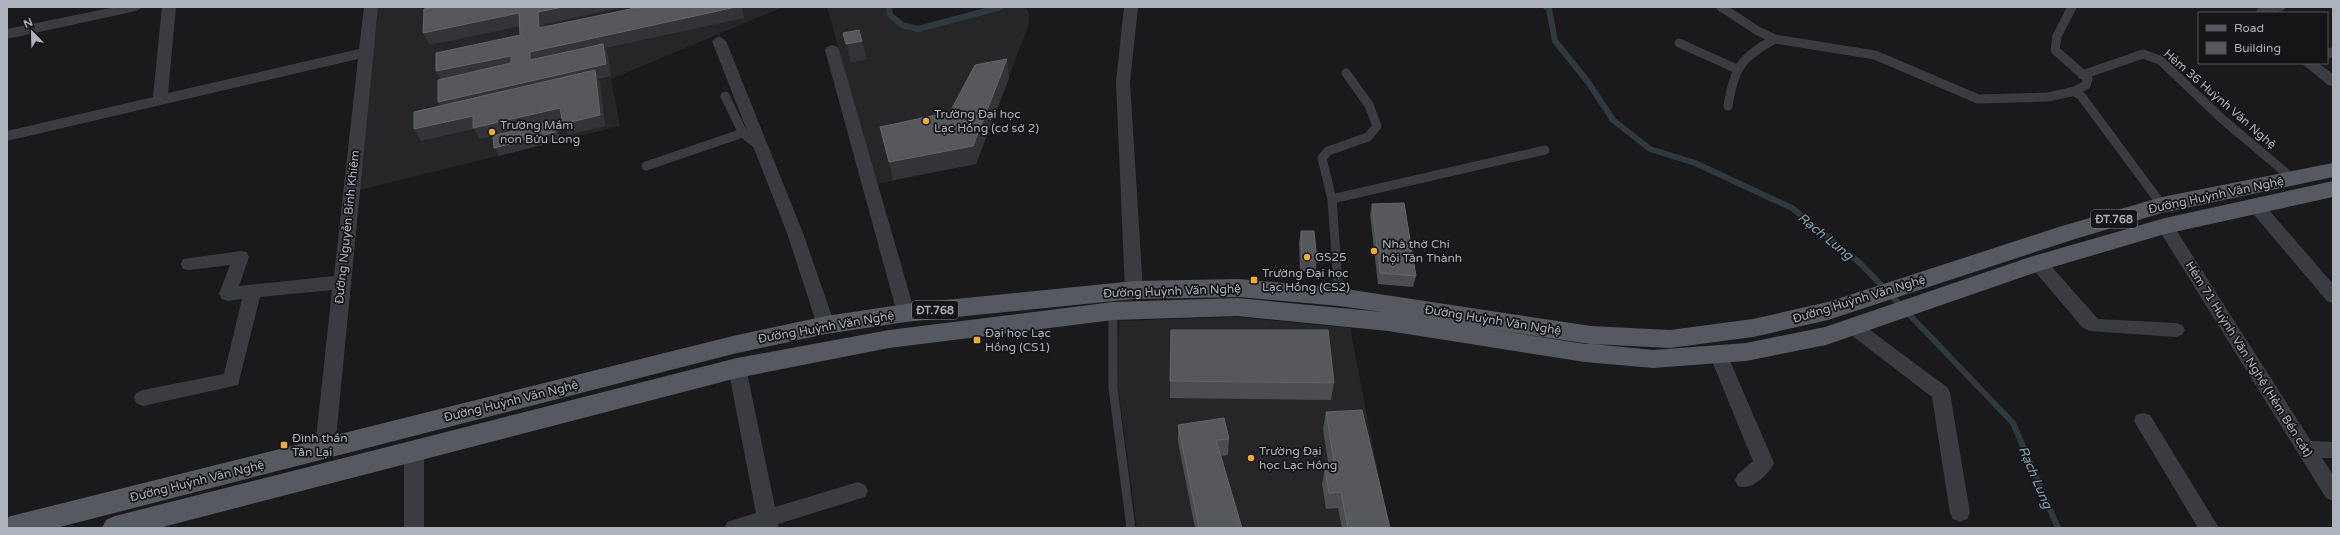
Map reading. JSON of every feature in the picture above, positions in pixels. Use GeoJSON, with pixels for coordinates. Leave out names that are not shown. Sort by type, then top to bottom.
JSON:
{"type":"FeatureCollection","features":[{"type":"Feature","properties":{"kind":"main road","name":"Đường Huỳnh Văn Nghệ"},"geometry":{"type":"LineString","coordinates":[[11,528],[732,345],[826,325],[906,313],[1134,290],[1238,298],[1585,353],[1653,359],[1746,352],[1826,336],[1914,304],[2038,263],[2163,216],[2292,178],[2333,170]]}},
{"type":"Feature","properties":{"kind":"main road","name":"Đường Huỳnh Văn Nghệ"},"geometry":{"type":"LineString","coordinates":[[115,528],[737,368],[889,338],[1113,311],[1238,298],[1339,297],[1591,335],[1670,339],[1753,328],[1828,311],[2070,232],[2163,216],[2256,206],[2333,189]]}},
{"type":"Feature","properties":{"kind":"main road"},"geometry":{"type":"LineString","coordinates":[[322,475],[325,448]]}},
{"type":"Feature","properties":{"kind":"street"},"geometry":{"type":"LineString","coordinates":[[7,34],[136,7]]}},
{"type":"Feature","properties":{"kind":"street"},"geometry":{"type":"LineString","coordinates":[[160,100],[169,7]]}},
{"type":"Feature","properties":{"kind":"street","name":"Đường Nguyễn Bỉnh Khiêm"},"geometry":{"type":"LineString","coordinates":[[325,448],[371,7]]}},
{"type":"Feature","properties":{"kind":"street"},"geometry":{"type":"LineString","coordinates":[[1131,7],[1123,82],[1134,290]]}},
{"type":"Feature","properties":{"kind":"street"},"geometry":{"type":"LineString","coordinates":[[2261,11],[2279,7]]}},
{"type":"Feature","properties":{"kind":"street"},"geometry":{"type":"LineString","coordinates":[[719,42],[795,233],[826,325]]}},
{"type":"Feature","properties":{"kind":"street"},"geometry":{"type":"LineString","coordinates":[[832,50],[906,313]]}},
{"type":"Feature","properties":{"kind":"street"},"geometry":{"type":"LineString","coordinates":[[7,136],[367,52]]}},
{"type":"Feature","properties":{"kind":"street"},"geometry":{"type":"LineString","coordinates":[[2309,64],[2333,82]]}},
{"type":"Feature","properties":{"kind":"street"},"geometry":{"type":"LineString","coordinates":[[2256,206],[2333,296]]}},
{"type":"Feature","properties":{"kind":"street","name":"Hẻm 71 Huỳnh Văn Nghệ (Hẻm Bến cát)"},"geometry":{"type":"LineString","coordinates":[[2163,216],[2305,450],[2333,492]]}},
{"type":"Feature","properties":{"kind":"street"},"geometry":{"type":"LineString","coordinates":[[189,264],[241,257],[228,294],[342,282]]}},
{"type":"Feature","properties":{"kind":"street"},"geometry":{"type":"LineString","coordinates":[[2038,263],[2088,322],[2095,326],[2176,330]]}},
{"type":"Feature","properties":{"kind":"street"},"geometry":{"type":"LineString","coordinates":[[143,398],[232,380],[254,291]]}},
{"type":"Feature","properties":{"kind":"street"},"geometry":{"type":"LineString","coordinates":[[1852,326],[1940,394],[1960,513]]}},
{"type":"Feature","properties":{"kind":"street"},"geometry":{"type":"LineString","coordinates":[[1718,354],[1764,463],[1745,480]]}},
{"type":"Feature","properties":{"kind":"street"},"geometry":{"type":"LineString","coordinates":[[737,368],[768,524]]}},
{"type":"Feature","properties":{"kind":"street"},"geometry":{"type":"LineString","coordinates":[[2143,421],[2209,528]]}},
{"type":"Feature","properties":{"kind":"street"},"geometry":{"type":"LineString","coordinates":[[414,450],[414,528]]}},
{"type":"Feature","properties":{"kind":"street"},"geometry":{"type":"LineString","coordinates":[[2305,450],[2333,450]]}},
{"type":"Feature","properties":{"kind":"street"},"geometry":{"type":"LineString","coordinates":[[734,528],[768,524],[858,492]]}},
{"type":"Feature","properties":{"kind":"lane"},"geometry":{"type":"LineString","coordinates":[[1721,7],[1758,31],[1775,38],[1796,44],[1875,55],[1978,99],[2013,99],[2059,95],[2074,91],[2086,85],[2088,79],[2055,50],[2057,36],[2072,7]]}},
{"type":"Feature","properties":{"kind":"lane"},"geometry":{"type":"LineString","coordinates":[[1728,106],[1732,76],[1736,69],[1751,51],[1775,38]]}},
{"type":"Feature","properties":{"kind":"lane"},"geometry":{"type":"LineString","coordinates":[[1679,43],[1736,69]]}},
{"type":"Feature","properties":{"kind":"lane","name":"Hẻm 36 Huỳnh Văn Nghệ"},"geometry":{"type":"LineString","coordinates":[[2082,75],[2144,54],[2152,56],[2160,60],[2221,118],[2240,132],[2292,178]]}},
{"type":"Feature","properties":{"kind":"lane"},"geometry":{"type":"LineString","coordinates":[[1339,297],[1332,199],[1322,158],[1328,151],[1368,136],[1377,126],[1369,105],[1346,73]]}},
{"type":"Feature","properties":{"kind":"lane"},"geometry":{"type":"LineString","coordinates":[[2074,91],[2082,97],[2163,216]]}},
{"type":"Feature","properties":{"kind":"lane"},"geometry":{"type":"LineString","coordinates":[[725,96],[743,133],[761,148]]}},
{"type":"Feature","properties":{"kind":"lane"},"geometry":{"type":"LineString","coordinates":[[646,166],[743,133]]}},
{"type":"Feature","properties":{"kind":"lane"},"geometry":{"type":"LineString","coordinates":[[1332,199],[1545,150]]}},
{"type":"Feature","properties":{"kind":"lane"},"geometry":{"type":"LineString","coordinates":[[1113,311],[1113,388],[1131,528]]}},
{"type":"Feature","properties":{"kind":"shaded area"},"geometry":{"type":"Polygon","coordinates":[[[378,7],[783,7],[611,79],[620,126],[359,190],[378,7]]]}},
{"type":"Feature","properties":{"kind":"shaded area","name":"Trường Đại học Lạc Hồng (cơ sở 2)"},"geometry":{"type":"Polygon","coordinates":[[[827,7],[889,7],[890,15],[902,25],[918,29],[1001,7],[1025,7],[1029,13],[1029,24],[976,164],[876,184],[827,7]]]}},
{"type":"Feature","properties":{"kind":"shaded area","name":"Trường Đại học Lạc Hồng"},"geometry":{"type":"Polygon","coordinates":[[[1237,317],[1350,328],[1389,528],[1137,528],[1118,387],[1119,321],[1237,317]]]}},
{"type":"Feature","properties":{"kind":"building"},"geometry":{"type":"Polygon","coordinates":[[[436,7],[563,7],[538,12],[539,28],[640,7],[736,7],[530,52],[530,60],[603,44],[606,64],[438,102],[438,80],[511,63],[511,56],[436,71],[436,53],[520,35],[519,13],[423,33],[424,9],[436,7]]]}},
{"type":"Feature","properties":{"kind":"building"},"geometry":{"type":"Polygon","coordinates":[[[859,30],[862,41],[846,44],[843,33],[859,30]]]}},
{"type":"Feature","properties":{"kind":"building"},"geometry":{"type":"Polygon","coordinates":[[[1007,59],[973,146],[889,162],[880,127],[950,112],[975,65],[1007,59]]]}},
{"type":"Feature","properties":{"kind":"building"},"geometry":{"type":"Polygon","coordinates":[[[595,70],[600,115],[563,124],[560,108],[473,128],[473,116],[414,129],[414,112],[595,70]]]}},
{"type":"Feature","properties":{"kind":"building"},"geometry":{"type":"Polygon","coordinates":[[[554,121],[555,132],[494,148],[493,136],[554,121]]]}},
{"type":"Feature","properties":{"kind":"building"},"geometry":{"type":"Polygon","coordinates":[[[1404,203],[1416,276],[1380,273],[1372,204],[1404,203]]]}},
{"type":"Feature","properties":{"kind":"building"},"geometry":{"type":"Polygon","coordinates":[[[1301,231],[1314,231],[1317,261],[1302,260],[1301,231]]]}},
{"type":"Feature","properties":{"kind":"building"},"geometry":{"type":"Polygon","coordinates":[[[1171,330],[1328,330],[1334,383],[1170,381],[1171,330]]]}},
{"type":"Feature","properties":{"kind":"building"},"geometry":{"type":"Polygon","coordinates":[[[1362,410],[1390,528],[1348,528],[1341,492],[1329,493],[1325,468],[1335,468],[1326,412],[1362,410]]]}},
{"type":"Feature","properties":{"kind":"building"},"geometry":{"type":"Polygon","coordinates":[[[1224,418],[1229,439],[1216,440],[1242,528],[1199,528],[1178,425],[1224,418]]]}},
{"type":"Feature","properties":{"kind":"waterway","name":"Rạch Lung"},"geometry":{"type":"LineString","coordinates":[[889,7],[890,15],[902,25],[918,29],[1001,7]]}},
{"type":"Feature","properties":{"kind":"waterway","name":"Rạch Lung"},"geometry":{"type":"LineString","coordinates":[[1546,7],[1549,9],[1555,41],[1588,82],[1613,120],[1650,149],[1695,163],[1792,208],[1861,264],[2013,423],[2058,528]]}},
{"type":"Feature","properties":{"kind":"place","name":"Trường Đại học Lạc Hồng (cơ sở 2)"},"geometry":{"type":"Point","coordinates":[926,121]}},
{"type":"Feature","properties":{"kind":"place","name":"Trường Mầm non Bửu Long"},"geometry":{"type":"Point","coordinates":[492,132]}},
{"type":"Feature","properties":{"kind":"place","name":"Nhà thờ Chi hội Tân Thành"},"geometry":{"type":"Point","coordinates":[1374,251]}},
{"type":"Feature","properties":{"kind":"place","name":"GS25"},"geometry":{"type":"Point","coordinates":[1307,257]}},
{"type":"Feature","properties":{"kind":"place","name":"Trường Đại học Lạc Hồng (CS2)"},"geometry":{"type":"Point","coordinates":[1254,280]}},
{"type":"Feature","properties":{"kind":"place","name":"Đại học Lạc Hồng (CS1)"},"geometry":{"type":"Point","coordinates":[977,340]}},
{"type":"Feature","properties":{"kind":"place","name":"Đình thần Tân Lại"},"geometry":{"type":"Point","coordinates":[284,445]}},
{"type":"Feature","properties":{"kind":"place","name":"Trường Đại học Lạc Hồng"},"geometry":{"type":"Point","coordinates":[1251,458]}}]}
